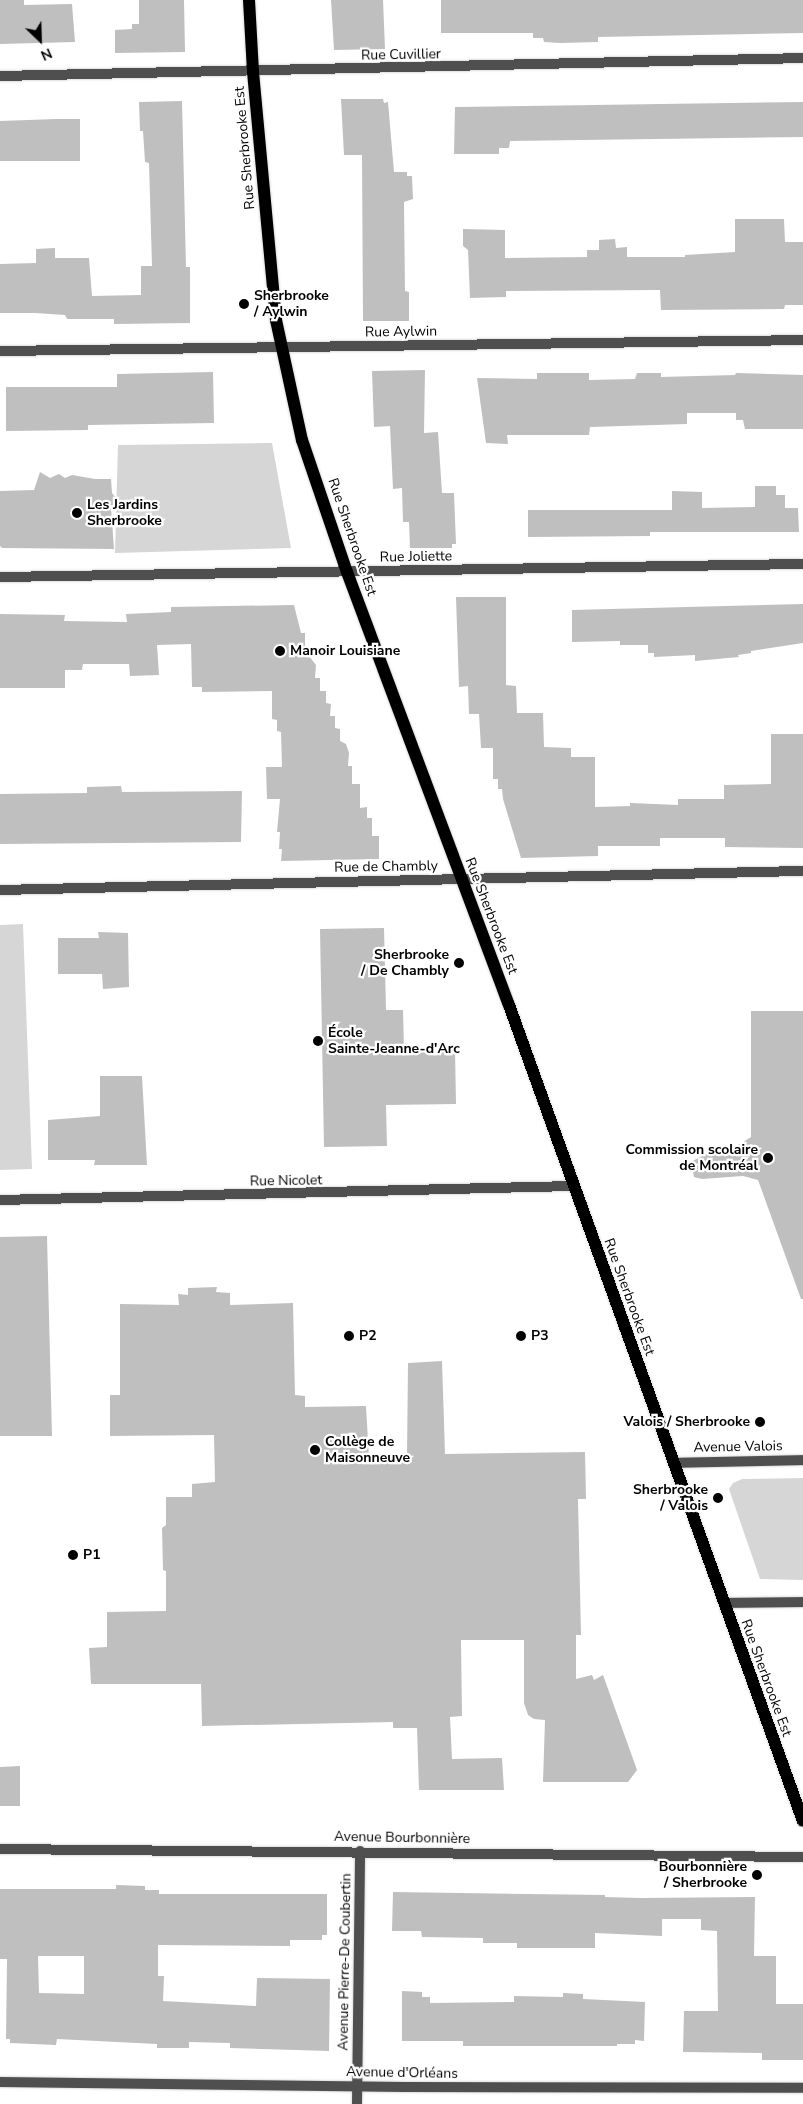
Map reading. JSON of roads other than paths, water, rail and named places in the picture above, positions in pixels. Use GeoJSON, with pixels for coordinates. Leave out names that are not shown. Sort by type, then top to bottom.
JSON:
{"type":"FeatureCollection","features":[{"type":"Feature","properties":{"kind":"main road","name":"Rue Sherbrooke Est"},"geometry":{"type":"LineString","coordinates":[[249,0],[253,72],[276,320],[302,440],[347,572],[509,1005],[572,1186],[803,1821]]}},
{"type":"Feature","properties":{"kind":"street","name":"Rue Cuvillier"},"geometry":{"type":"LineString","coordinates":[[0,76],[253,72],[803,58]]}},
{"type":"Feature","properties":{"kind":"street","name":"Rue Aylwin"},"geometry":{"type":"LineString","coordinates":[[0,351],[803,340]]}},
{"type":"Feature","properties":{"kind":"street","name":"Rue Joliette"},"geometry":{"type":"LineString","coordinates":[[0,577],[803,564]]}},
{"type":"Feature","properties":{"kind":"street","name":"Rue de Chambly"},"geometry":{"type":"LineString","coordinates":[[0,890],[803,871]]}},
{"type":"Feature","properties":{"kind":"street","name":"Rue Nicolet"},"geometry":{"type":"LineString","coordinates":[[0,1200],[572,1186]]}},
{"type":"Feature","properties":{"kind":"street","name":"Avenue Valois"},"geometry":{"type":"LineString","coordinates":[[673,1462],[803,1460]]}},
{"type":"Feature","properties":{"kind":"street"},"geometry":{"type":"LineString","coordinates":[[724,1603],[803,1602]]}},
{"type":"Feature","properties":{"kind":"street","name":"Avenue Bourbonnière"},"geometry":{"type":"LineString","coordinates":[[0,1849],[803,1858]]}},
{"type":"Feature","properties":{"kind":"street","name":"Avenue Pierre-De Coubertin"},"geometry":{"type":"LineString","coordinates":[[357,2104],[360,1852]]}},
{"type":"Feature","properties":{"kind":"street","name":"Avenue d'Orléans"},"geometry":{"type":"LineString","coordinates":[[0,2082],[803,2088]]}},
{"type":"Feature","properties":{"kind":"place","name":"Sherbrooke / Aylwin"},"geometry":{"type":"Point","coordinates":[244,304]}},
{"type":"Feature","properties":{"kind":"place","name":"Les Jardins Sherbrooke"},"geometry":{"type":"Point","coordinates":[77,513]}},
{"type":"Feature","properties":{"kind":"place","name":"Manoir Louisiane"},"geometry":{"type":"Point","coordinates":[280,651]}},
{"type":"Feature","properties":{"kind":"place","name":"Sherbrooke / De Chambly"},"geometry":{"type":"Point","coordinates":[459,963]}},
{"type":"Feature","properties":{"kind":"place","name":"École Sainte-Jeanne-d'Arc"},"geometry":{"type":"Point","coordinates":[318,1041]}},
{"type":"Feature","properties":{"kind":"place","name":"Commission scolaire de Montréal"},"geometry":{"type":"Point","coordinates":[768,1158]}},
{"type":"Feature","properties":{"kind":"place","name":"P2"},"geometry":{"type":"Point","coordinates":[349,1336]}},
{"type":"Feature","properties":{"kind":"place","name":"P3"},"geometry":{"type":"Point","coordinates":[521,1336]}},
{"type":"Feature","properties":{"kind":"place","name":"Valois / Sherbrooke"},"geometry":{"type":"Point","coordinates":[760,1422]}},
{"type":"Feature","properties":{"kind":"place","name":"Collège de Maisonneuve"},"geometry":{"type":"Point","coordinates":[315,1450]}},
{"type":"Feature","properties":{"kind":"place","name":"Sherbrooke / Valois"},"geometry":{"type":"Point","coordinates":[718,1498]}},
{"type":"Feature","properties":{"kind":"place","name":"P1"},"geometry":{"type":"Point","coordinates":[73,1555]}},
{"type":"Feature","properties":{"kind":"place","name":"Bourbonnière / Sherbrooke"},"geometry":{"type":"Point","coordinates":[757,1875]}}]}
